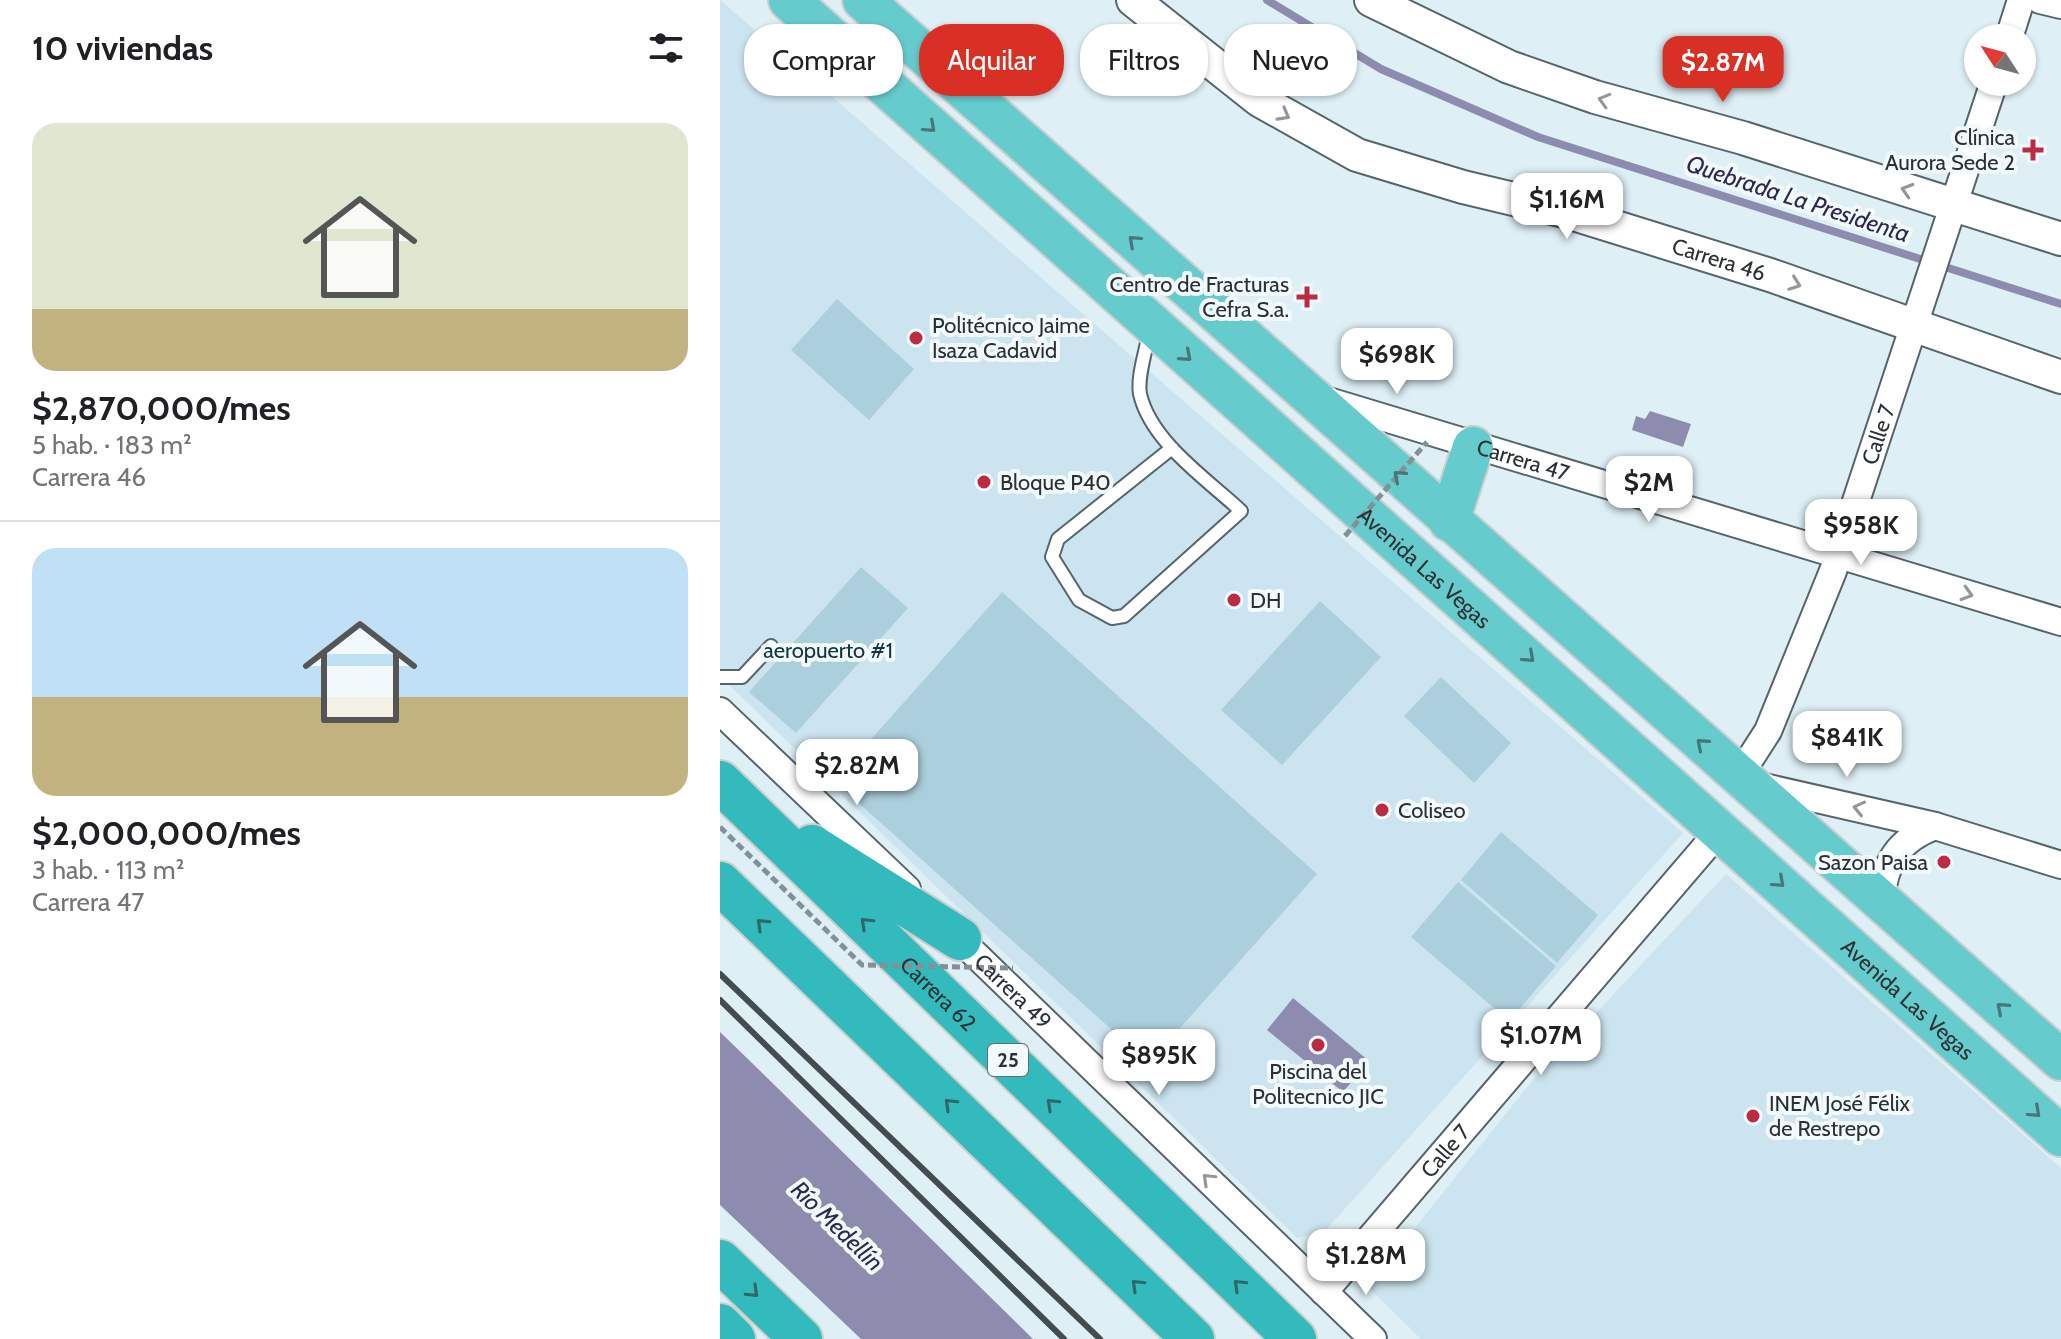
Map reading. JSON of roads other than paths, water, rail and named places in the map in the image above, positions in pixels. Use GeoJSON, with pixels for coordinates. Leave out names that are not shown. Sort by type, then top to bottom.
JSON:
{"type":"FeatureCollection","features":[{"type":"Feature","properties":{"kind":"highway"},"geometry":{"type":"LineString","coordinates":[[727,803],[960,939]]}},
{"type":"Feature","properties":{"kind":"highway","name":"Carrera 62"},"geometry":{"type":"LineString","coordinates":[[727,803],[1295,1339]]}},
{"type":"Feature","properties":{"kind":"highway"},"geometry":{"type":"LineString","coordinates":[[720,883],[1193,1339]]}},
{"type":"Feature","properties":{"kind":"highway"},"geometry":{"type":"LineString","coordinates":[[720,1261],[801,1339]]}},
{"type":"Feature","properties":{"kind":"highway"},"geometry":{"type":"LineString","coordinates":[[720,1325],[734,1339]]}},
{"type":"Feature","properties":{"kind":"main road","name":"Avenida Las Vegas"},"geometry":{"type":"LineString","coordinates":[[789,0],[1150,326],[1326,477],[2061,1136]]}},
{"type":"Feature","properties":{"kind":"main road"},"geometry":{"type":"LineString","coordinates":[[863,0],[2061,1060]]}},
{"type":"Feature","properties":{"kind":"main road"},"geometry":{"type":"LineString","coordinates":[[1449,521],[1473,447]]}},
{"type":"Feature","properties":{"kind":"street","name":"Carrera 46"},"geometry":{"type":"LineString","coordinates":[[1133,0],[1259,100],[1357,155],[1463,187],[1564,211],[1770,275],[2061,377]]}},
{"type":"Feature","properties":{"kind":"street"},"geometry":{"type":"LineString","coordinates":[[1371,0],[1509,67],[1566,87],[2061,239]]}},
{"type":"Feature","properties":{"kind":"street"},"geometry":{"type":"LineString","coordinates":[[2013,24],[2021,0]]}},
{"type":"Feature","properties":{"kind":"street"},"geometry":{"type":"LineString","coordinates":[[2040,0],[2061,5]]}},
{"type":"Feature","properties":{"kind":"street","name":"Calle 7"},"geometry":{"type":"LineString","coordinates":[[1744,780],[1768,731],[1839,554],[1989,96]]}},
{"type":"Feature","properties":{"kind":"street","name":"Carrera 47"},"geometry":{"type":"LineString","coordinates":[[1305,393],[1473,447],[2061,622]]}},
{"type":"Feature","properties":{"kind":"street","name":"Carrera 49"},"geometry":{"type":"LineString","coordinates":[[720,711],[1373,1339]]}},
{"type":"Feature","properties":{"kind":"street"},"geometry":{"type":"LineString","coordinates":[[1744,780],[1935,826],[2061,865]]}},
{"type":"Feature","properties":{"kind":"street"},"geometry":{"type":"LineString","coordinates":[[1881,901],[1889,861],[1909,839],[1935,826]]}},
{"type":"Feature","properties":{"kind":"street","name":"Calle 7"},"geometry":{"type":"LineString","coordinates":[[1324,1292],[1721,829]]}},
{"type":"Feature","properties":{"kind":"lane"},"geometry":{"type":"LineString","coordinates":[[1150,326],[1139,391],[1148,416],[1172,448],[1241,511],[1124,616],[1112,618],[1079,600],[1052,557],[1058,539],[1172,448]]}},
{"type":"Feature","properties":{"kind":"lane"},"geometry":{"type":"LineString","coordinates":[[720,677],[742,677],[771,646]]}},
{"type":"Feature","properties":{"kind":"water"},"geometry":{"type":"Polygon","coordinates":[[[1650,411],[1691,424],[1683,447],[1632,430],[1636,416],[1645,419],[1650,411]]]}},
{"type":"Feature","properties":{"kind":"water","name":"Piscina del Politecnico JIC"},"geometry":{"type":"Polygon","coordinates":[[[1293,998],[1369,1061],[1343,1092],[1267,1030],[1293,998]]]}},
{"type":"Feature","properties":{"kind":"water","name":"Río Medellín"},"geometry":{"type":"Polygon","coordinates":[[[720,1032],[1033,1339],[861,1339],[720,1205],[720,1032]]]}},
{"type":"Feature","properties":{"kind":"waterway","name":"Quebrada La Presidenta"},"geometry":{"type":"LineString","coordinates":[[1267,0],[1381,69],[1538,137],[2061,304]]}},
{"type":"Feature","properties":{"kind":"railway"},"geometry":{"type":"LineString","coordinates":[[720,974],[1100,1339]]}},
{"type":"Feature","properties":{"kind":"railway"},"geometry":{"type":"LineString","coordinates":[[720,1000],[1064,1339]]}},
{"type":"Feature","properties":{"kind":"place","name":"Clínica Aurora Sede 2"},"geometry":{"type":"Point","coordinates":[2033,150]}},
{"type":"Feature","properties":{"kind":"place","name":"Centro de Fracturas Cefra S.a."},"geometry":{"type":"Point","coordinates":[1307,297]}},
{"type":"Feature","properties":{"kind":"place","name":"Politécnico Jaime Isaza Cadavid"},"geometry":{"type":"Point","coordinates":[916,338]}},
{"type":"Feature","properties":{"kind":"place","name":"Bloque P40"},"geometry":{"type":"Point","coordinates":[984,482]}},
{"type":"Feature","properties":{"kind":"place","name":"DH"},"geometry":{"type":"Point","coordinates":[1234,600]}},
{"type":"Feature","properties":{"kind":"place","name":"Coliseo"},"geometry":{"type":"Point","coordinates":[1382,810]}},
{"type":"Feature","properties":{"kind":"place","name":"Sazon Paisa"},"geometry":{"type":"Point","coordinates":[1944,862]}},
{"type":"Feature","properties":{"kind":"place","name":"Piscina del Politecnico JIC"},"geometry":{"type":"Point","coordinates":[1318,1045]}},
{"type":"Feature","properties":{"kind":"place","name":"INEM José Félix de Restrepo"},"geometry":{"type":"Point","coordinates":[1753,1116]}},
{"type":"Feature","properties":{"kind":"park label","name":"aeropuerto #1"},"geometry":{"type":"Point","coordinates":[828,650]}}]}
